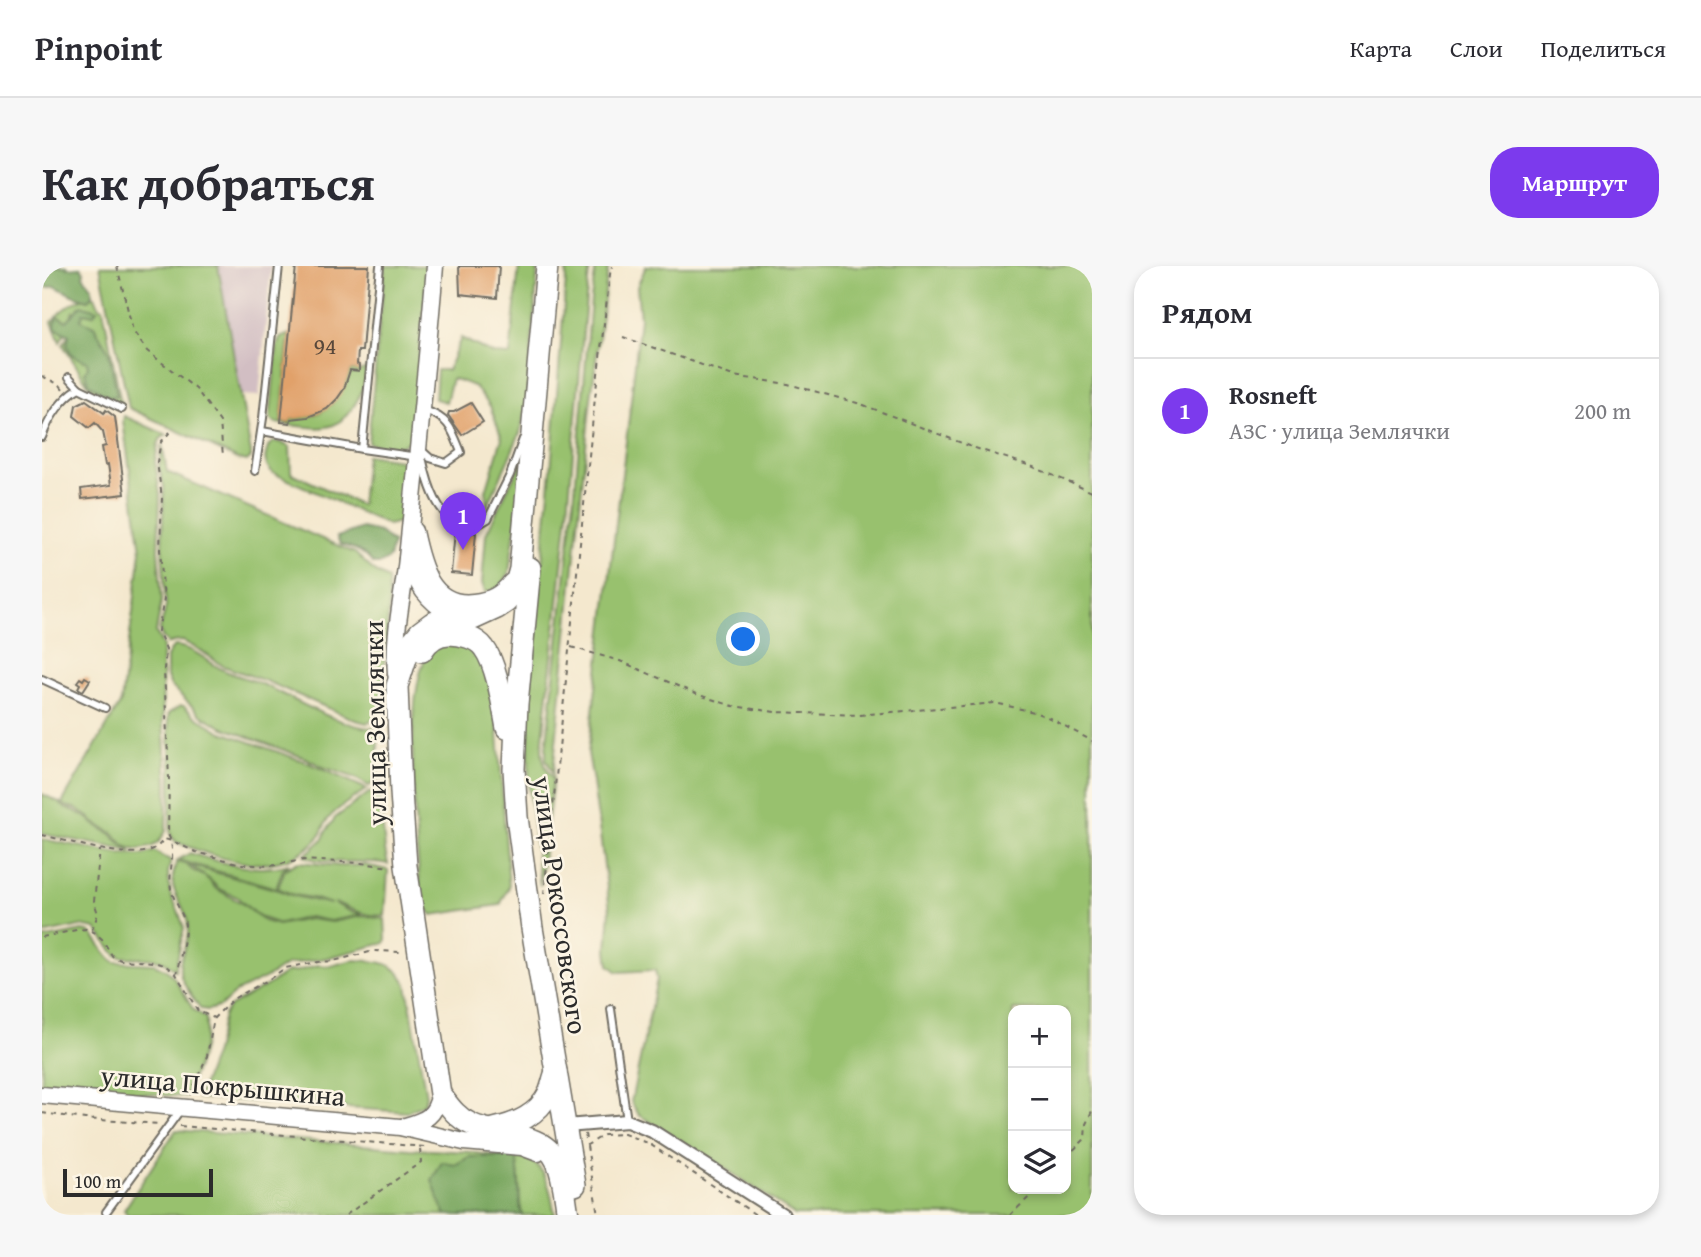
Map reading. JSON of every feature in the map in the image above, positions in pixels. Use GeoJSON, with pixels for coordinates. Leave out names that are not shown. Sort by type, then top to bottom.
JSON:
{"type":"FeatureCollection","features":[{"type":"Feature","properties":{"kind":"highway"},"geometry":{"type":"LineString","coordinates":[[397,686],[411,643],[420,632],[432,623],[451,616],[473,619],[497,608],[513,594],[520,569],[547,266]]}},
{"type":"Feature","properties":{"kind":"highway","name":"улица Рокоссовского"},"geometry":{"type":"LineString","coordinates":[[559,266],[517,704],[514,769],[517,817],[532,928],[556,1070],[574,1125],[580,1215]]}},
{"type":"Feature","properties":{"kind":"highway"},"geometry":{"type":"LineString","coordinates":[[473,619],[493,638],[501,651],[517,704]]}},
{"type":"Feature","properties":{"kind":"highway"},"geometry":{"type":"LineString","coordinates":[[399,730],[417,662],[425,646],[438,635],[451,634],[471,638],[484,646],[492,665],[502,701],[514,769]]}},
{"type":"Feature","properties":{"kind":"highway","name":"улица Землячки"},"geometry":{"type":"LineString","coordinates":[[397,686],[406,866],[440,1094]]}},
{"type":"Feature","properties":{"kind":"highway"},"geometry":{"type":"LineString","coordinates":[[491,1130],[511,1126],[536,1110],[549,1093],[556,1070]]}},
{"type":"Feature","properties":{"kind":"highway"},"geometry":{"type":"LineString","coordinates":[[440,1094],[452,1110],[469,1124],[537,1142],[547,1148],[556,1159],[561,1173],[568,1215]]}},
{"type":"Feature","properties":{"kind":"main road","name":"улица Землячки"},"geometry":{"type":"LineString","coordinates":[[397,686],[395,664],[398,614],[419,452],[435,266]]}},
{"type":"Feature","properties":{"kind":"main road"},"geometry":{"type":"LineString","coordinates":[[411,515],[425,571],[440,593],[451,600],[463,603],[493,598],[503,592],[520,569]]}},
{"type":"Feature","properties":{"kind":"main road"},"geometry":{"type":"LineString","coordinates":[[407,558],[423,592],[433,604],[451,616]]}},
{"type":"Feature","properties":{"kind":"main road"},"geometry":{"type":"LineString","coordinates":[[400,1127],[429,1118],[437,1109],[440,1094]]}},
{"type":"Feature","properties":{"kind":"main road","name":"улица Покрышкина"},"geometry":{"type":"LineString","coordinates":[[42,1095],[400,1127],[464,1142],[522,1147],[550,1161],[561,1173]]}},
{"type":"Feature","properties":{"kind":"street"},"geometry":{"type":"LineString","coordinates":[[574,1125],[626,1121],[653,1131],[783,1215]]}},
{"type":"Feature","properties":{"kind":"lane"},"geometry":{"type":"LineString","coordinates":[[255,471],[262,431],[279,266]]}},
{"type":"Feature","properties":{"kind":"lane"},"geometry":{"type":"LineString","coordinates":[[362,449],[380,266]]}},
{"type":"Feature","properties":{"kind":"lane"},"geometry":{"type":"LineString","coordinates":[[69,377],[79,388],[122,410]]}},
{"type":"Feature","properties":{"kind":"lane"},"geometry":{"type":"LineString","coordinates":[[42,437],[68,395],[79,388]]}},
{"type":"Feature","properties":{"kind":"lane"},"geometry":{"type":"LineString","coordinates":[[419,452],[436,500],[454,522],[476,526],[488,519],[510,475],[534,408]]}},
{"type":"Feature","properties":{"kind":"lane"},"geometry":{"type":"LineString","coordinates":[[262,431],[362,449],[419,452],[446,463],[461,452],[454,433],[442,417],[423,410]]}},
{"type":"Feature","properties":{"kind":"lane"},"geometry":{"type":"LineString","coordinates":[[42,679],[105,708]]}},
{"type":"Feature","properties":{"kind":"lane"},"geometry":{"type":"LineString","coordinates":[[611,1009],[626,1121]]}},
{"type":"Feature","properties":{"kind":"lane"},"geometry":{"type":"LineString","coordinates":[[106,1212],[182,1107]]}},
{"type":"Feature","properties":{"kind":"path"},"geometry":{"type":"LineString","coordinates":[[117,266],[133,331],[148,351],[196,389],[220,422],[223,456]]}},
{"type":"Feature","properties":{"kind":"path"},"geometry":{"type":"LineString","coordinates":[[543,898],[594,407],[612,266]]}},
{"type":"Feature","properties":{"kind":"path"},"geometry":{"type":"LineString","coordinates":[[623,337],[733,376],[788,384],[861,404],[972,447],[1031,466],[1092,492]]}},
{"type":"Feature","properties":{"kind":"path"},"geometry":{"type":"LineString","coordinates":[[42,376],[60,385],[68,395]]}},
{"type":"Feature","properties":{"kind":"path"},"geometry":{"type":"LineString","coordinates":[[170,432],[161,442],[157,462],[162,498],[160,550],[164,599],[158,631],[166,649],[164,670],[169,834],[172,841],[171,889],[186,924],[176,974]]}},
{"type":"Feature","properties":{"kind":"path"},"geometry":{"type":"LineString","coordinates":[[569,647],[620,661],[696,694],[733,706],[775,712],[859,715],[995,703],[1052,719],[1092,741]]}},
{"type":"Feature","properties":{"kind":"path"},"geometry":{"type":"LineString","coordinates":[[42,835],[133,853],[150,851],[164,839],[196,852],[241,864],[270,866],[303,860],[362,863],[393,868],[406,866]]}},
{"type":"Feature","properties":{"kind":"path"},"geometry":{"type":"LineString","coordinates":[[91,931],[98,914],[94,901],[100,848]]}},
{"type":"Feature","properties":{"kind":"path"},"geometry":{"type":"LineString","coordinates":[[42,937],[86,929],[102,939],[113,957],[166,966],[176,974],[198,1011],[214,1018]]}},
{"type":"Feature","properties":{"kind":"path"},"geometry":{"type":"LineString","coordinates":[[182,1107],[194,1089],[207,1056],[214,1018],[233,999],[285,968],[333,961],[374,951],[418,952]]}},
{"type":"Feature","properties":{"kind":"path"},"geometry":{"type":"LineString","coordinates":[[1071,1152],[1085,1139],[1086,1124],[1092,1111]]}},
{"type":"Feature","properties":{"kind":"path"},"geometry":{"type":"LineString","coordinates":[[42,1113],[85,1119],[432,1147]]}},
{"type":"Feature","properties":{"kind":"path"},"geometry":{"type":"LineString","coordinates":[[574,1125],[587,1145],[598,1215]]}},
{"type":"Feature","properties":{"kind":"path"},"geometry":{"type":"LineString","coordinates":[[587,1145],[604,1135],[624,1134],[648,1143],[756,1215]]}},
{"type":"Feature","properties":{"kind":"path"},"geometry":{"type":"LineString","coordinates":[[346,1215],[421,1162],[420,1146]]}},
{"type":"Feature","properties":{"kind":"path"},"geometry":{"type":"LineString","coordinates":[[1010,1215],[1035,1194]]}},
{"type":"Feature","properties":{"kind":"shaded area"},"geometry":{"type":"Polygon","coordinates":[[[219,266],[271,266],[259,396],[241,395],[219,266]]]}},
{"type":"Feature","properties":{"kind":"green space"},"geometry":{"type":"Polygon","coordinates":[[[42,266],[81,267],[83,276],[92,287],[92,296],[88,300],[55,286],[48,288],[42,283],[42,266]]]}},
{"type":"Feature","properties":{"kind":"green space"},"geometry":{"type":"Polygon","coordinates":[[[100,266],[218,266],[251,453],[247,461],[129,408],[100,266]]]}},
{"type":"Feature","properties":{"kind":"green space"},"geometry":{"type":"Polygon","coordinates":[[[385,266],[428,266],[412,437],[398,447],[368,443],[385,266]]]}},
{"type":"Feature","properties":{"kind":"green space"},"geometry":{"type":"Polygon","coordinates":[[[519,266],[538,266],[527,403],[520,433],[487,508],[486,491],[502,438],[490,406],[474,386],[452,378],[446,402],[435,399],[437,370],[448,370],[461,338],[493,354],[510,355],[519,266]]]}},
{"type":"Feature","properties":{"kind":"green space"},"geometry":{"type":"Polygon","coordinates":[[[567,266],[590,266],[568,512],[542,748],[545,764],[553,778],[540,886],[529,787],[528,708],[567,266]]]}},
{"type":"Feature","properties":{"kind":"green space"},"geometry":{"type":"Polygon","coordinates":[[[596,266],[607,266],[608,269],[590,406],[553,773],[546,759],[546,749],[575,491],[596,266]]]}},
{"type":"Feature","properties":{"kind":"green space"},"geometry":{"type":"Polygon","coordinates":[[[646,266],[1092,266],[1092,1215],[795,1215],[639,1115],[631,1102],[657,979],[655,970],[618,972],[609,965],[607,950],[610,910],[588,753],[640,318],[637,287],[646,266]]]}},
{"type":"Feature","properties":{"kind":"green space"},"geometry":{"type":"Polygon","coordinates":[[[95,296],[99,306],[103,308],[120,405],[92,391],[63,345],[78,313],[73,311],[73,319],[60,342],[52,322],[70,304],[95,296]]]}},
{"type":"Feature","properties":{"kind":"green space"},"geometry":{"type":"Polygon","coordinates":[[[81,305],[97,310],[93,315],[83,313],[81,320],[94,326],[109,352],[117,396],[110,397],[89,384],[85,372],[87,362],[72,355],[67,346],[69,335],[55,328],[56,316],[67,321],[81,305]]]}},
{"type":"Feature","properties":{"kind":"green space"},"geometry":{"type":"Polygon","coordinates":[[[289,334],[281,422],[290,423],[291,419],[322,411],[336,399],[350,370],[368,368],[364,386],[355,404],[349,413],[334,424],[319,428],[285,425],[275,423],[270,418],[277,346],[280,338],[289,334]]]}},
{"type":"Feature","properties":{"kind":"green space"},"geometry":{"type":"Polygon","coordinates":[[[124,416],[167,435],[161,438],[158,444],[155,462],[160,494],[158,550],[162,600],[156,632],[163,646],[166,831],[158,843],[136,850],[125,846],[113,833],[75,808],[62,803],[121,702],[141,551],[124,416]]]}},
{"type":"Feature","properties":{"kind":"green space"},"geometry":{"type":"Polygon","coordinates":[[[274,442],[290,447],[291,473],[361,505],[366,455],[401,460],[406,469],[403,517],[400,522],[388,525],[273,473],[267,466],[265,456],[269,445],[274,442]]]}},
{"type":"Feature","properties":{"kind":"green space"},"geometry":{"type":"Polygon","coordinates":[[[162,445],[167,472],[355,553],[375,572],[388,579],[389,604],[381,709],[375,720],[367,723],[355,720],[266,681],[223,666],[183,641],[168,644],[160,630],[166,606],[162,547],[164,487],[159,467],[162,445]]]}},
{"type":"Feature","properties":{"kind":"green space"},"geometry":{"type":"Polygon","coordinates":[[[526,451],[509,573],[500,589],[485,592],[482,583],[486,534],[526,451]]]}},
{"type":"Feature","properties":{"kind":"green space"},"geometry":{"type":"Polygon","coordinates":[[[362,528],[379,532],[393,543],[389,558],[379,564],[373,564],[359,551],[340,544],[337,537],[362,528]]]}},
{"type":"Feature","properties":{"kind":"green space"},"geometry":{"type":"Polygon","coordinates":[[[442,641],[464,642],[481,653],[496,704],[509,887],[500,905],[432,915],[421,902],[413,734],[421,671],[430,651],[442,641]]]}},
{"type":"Feature","properties":{"kind":"green space"},"geometry":{"type":"Polygon","coordinates":[[[175,646],[188,649],[223,670],[264,685],[334,719],[375,728],[378,734],[378,780],[369,786],[353,777],[222,727],[201,715],[171,686],[167,677],[167,657],[175,646]]]}},
{"type":"Feature","properties":{"kind":"green space"},"geometry":{"type":"Polygon","coordinates":[[[184,706],[196,717],[222,732],[306,762],[367,789],[332,815],[318,838],[303,852],[286,860],[250,863],[231,860],[176,842],[170,829],[171,767],[168,718],[169,713],[184,706]]]}},
{"type":"Feature","properties":{"kind":"green space"},"geometry":{"type":"Polygon","coordinates":[[[370,792],[380,797],[388,864],[324,861],[304,856],[323,839],[335,818],[370,792]]]}},
{"type":"Feature","properties":{"kind":"green space"},"geometry":{"type":"Polygon","coordinates":[[[42,794],[89,819],[132,851],[42,834],[42,794]]]}},
{"type":"Feature","properties":{"kind":"green space"},"geometry":{"type":"Polygon","coordinates":[[[42,839],[119,854],[143,855],[155,851],[171,860],[168,873],[170,893],[184,928],[175,970],[165,962],[155,959],[116,955],[96,929],[80,926],[42,934],[42,839]]]}},
{"type":"Feature","properties":{"kind":"green space"},"geometry":{"type":"Polygon","coordinates":[[[190,853],[251,868],[289,864],[283,869],[276,888],[178,860],[190,853]]]}},
{"type":"Feature","properties":{"kind":"green space"},"geometry":{"type":"Polygon","coordinates":[[[177,862],[186,864],[204,876],[215,888],[243,904],[264,921],[278,925],[309,919],[332,922],[362,916],[385,919],[385,943],[286,965],[236,992],[221,1006],[201,1009],[185,985],[180,971],[188,929],[187,919],[174,890],[173,873],[177,862]]]}},
{"type":"Feature","properties":{"kind":"green space"},"geometry":{"type":"Polygon","coordinates":[[[298,862],[365,865],[388,870],[385,916],[363,913],[334,903],[362,915],[330,921],[309,917],[280,924],[254,913],[237,897],[219,889],[189,865],[331,904],[278,888],[285,869],[298,862]]]}},
{"type":"Feature","properties":{"kind":"green space"},"geometry":{"type":"Polygon","coordinates":[[[83,931],[91,933],[115,962],[154,964],[165,969],[173,976],[193,1009],[206,1018],[203,1048],[185,1097],[42,1085],[42,939],[83,931]]]}},
{"type":"Feature","properties":{"kind":"green space"},"geometry":{"type":"Polygon","coordinates":[[[353,960],[391,966],[407,985],[426,1096],[424,1104],[407,1112],[198,1098],[215,1052],[224,1015],[230,1006],[287,972],[353,960]]]}},
{"type":"Feature","properties":{"kind":"green space"},"geometry":{"type":"Polygon","coordinates":[[[176,1130],[522,1157],[532,1161],[544,1175],[555,1215],[522,1215],[515,1157],[469,1157],[455,1165],[438,1198],[446,1215],[128,1215],[124,1210],[176,1130]]]}},
{"type":"Feature","properties":{"kind":"green space"},"geometry":{"type":"Polygon","coordinates":[[[469,1157],[516,1157],[522,1215],[446,1215],[432,1180],[442,1162],[455,1165],[469,1157]]]}},
{"type":"Feature","properties":{"kind":"building"},"geometry":{"type":"Polygon","coordinates":[[[296,266],[369,266],[362,351],[358,351],[359,371],[350,370],[344,389],[327,409],[308,417],[291,419],[290,423],[281,422],[296,266]]]}},
{"type":"Feature","properties":{"kind":"building"},"geometry":{"type":"Polygon","coordinates":[[[459,266],[499,266],[497,298],[460,294],[459,266]]]}},
{"type":"Feature","properties":{"kind":"building"},"geometry":{"type":"Polygon","coordinates":[[[86,400],[104,413],[106,410],[115,417],[125,494],[82,499],[81,489],[111,485],[102,447],[106,446],[103,432],[95,423],[89,428],[74,416],[76,405],[86,400]]]}},
{"type":"Feature","properties":{"kind":"building"},"geometry":{"type":"Polygon","coordinates":[[[471,403],[483,422],[462,435],[448,415],[449,412],[471,403]]]}},
{"type":"Feature","properties":{"kind":"building"},"geometry":{"type":"Polygon","coordinates":[[[455,531],[476,533],[472,575],[451,573],[455,531]]]}},
{"type":"Feature","properties":{"kind":"building"},"geometry":{"type":"Polygon","coordinates":[[[85,677],[90,680],[83,691],[78,688],[80,684],[77,682],[85,677]]]}},
{"type":"Feature","properties":{"kind":"place","name":"Rosneft"},"geometry":{"type":"Point","coordinates":[463,550]}}]}
